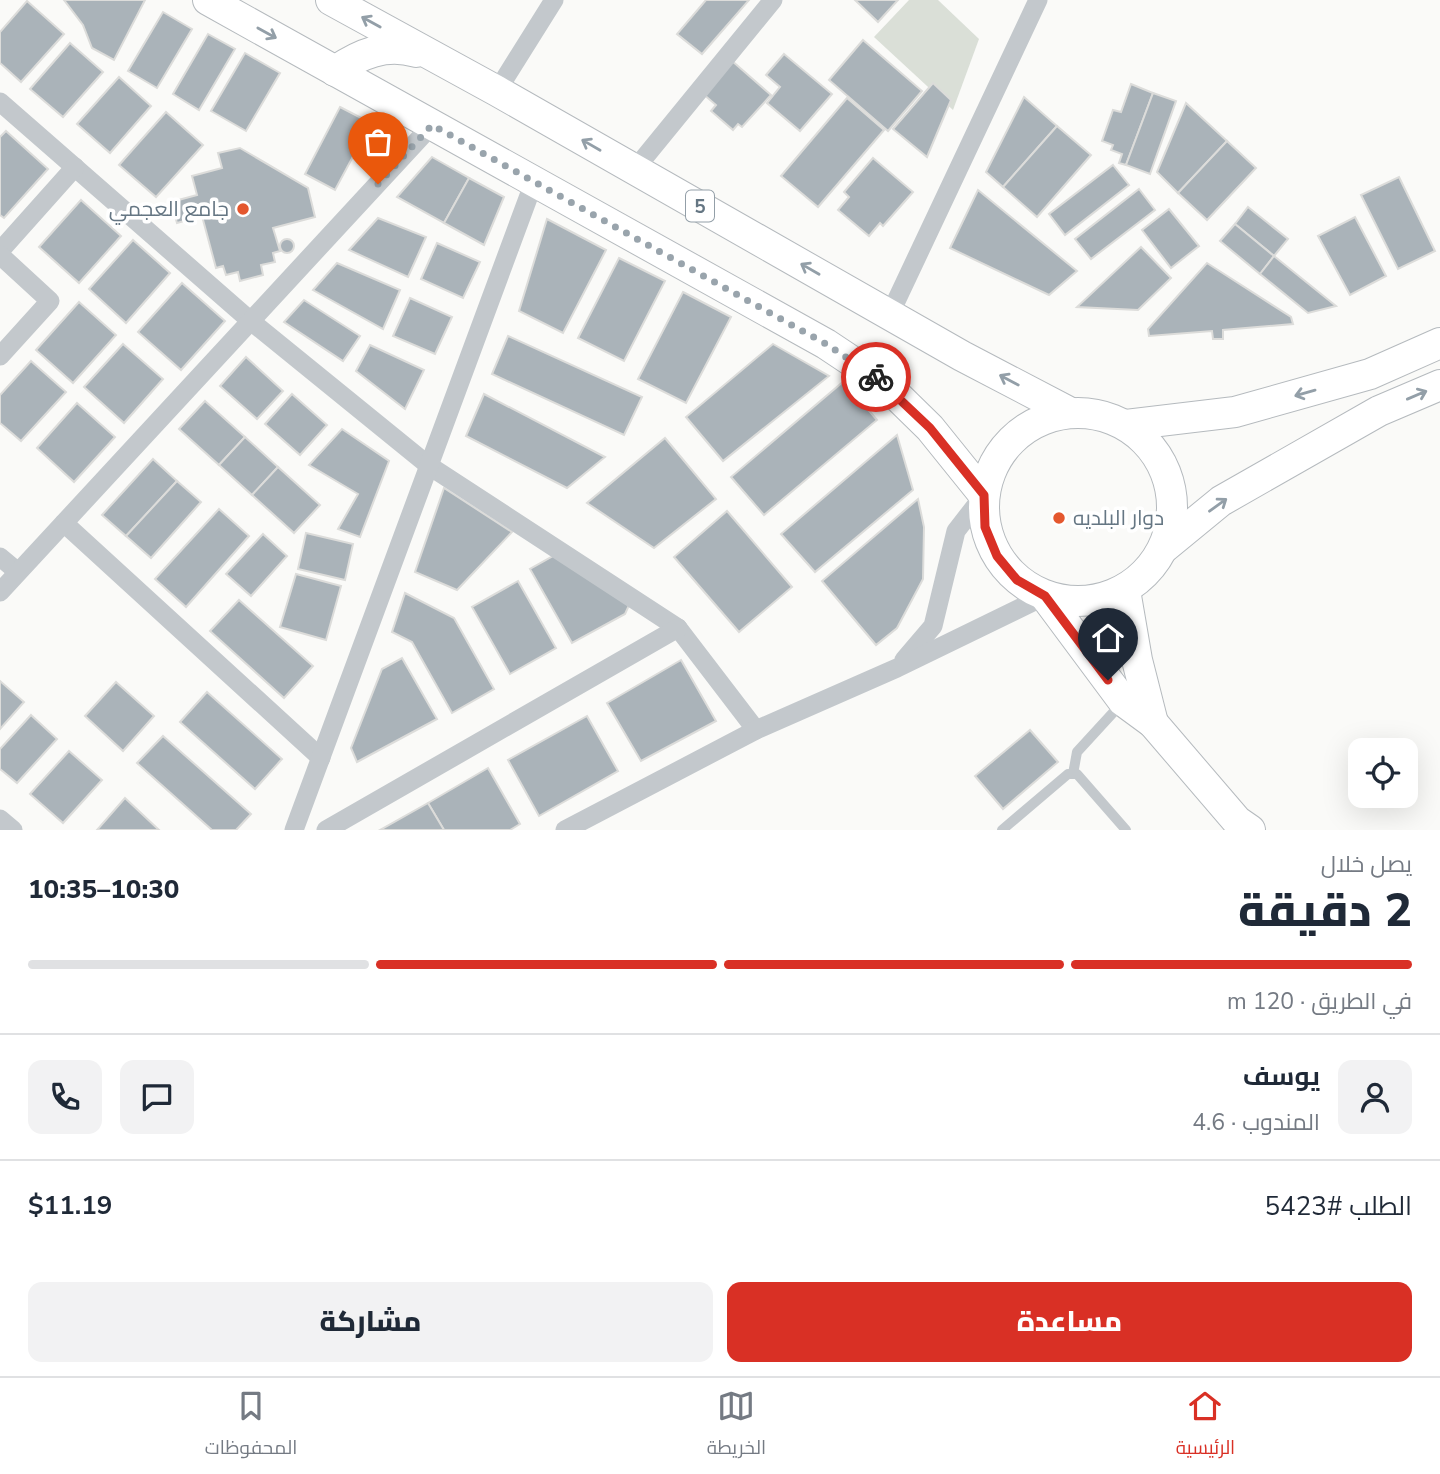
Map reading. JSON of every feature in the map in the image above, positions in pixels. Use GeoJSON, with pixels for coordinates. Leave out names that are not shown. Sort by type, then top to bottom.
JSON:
{"type":"FeatureCollection","features":[{"type":"Feature","properties":{"kind":"main road"},"geometry":{"type":"LineString","coordinates":[[208,0],[826,344],[883,382],[930,428],[984,495]]}},
{"type":"Feature","properties":{"kind":"main road","name":"5"},"geometry":{"type":"LineString","coordinates":[[331,0],[1069,412]]}},
{"type":"Feature","properties":{"kind":"main road"},"geometry":{"type":"LineString","coordinates":[[335,71],[356,57],[380,49],[405,49],[430,55]]}},
{"type":"Feature","properties":{"kind":"main road"},"geometry":{"type":"LineString","coordinates":[[1126,425],[1235,412],[1370,374],[1440,343]]}},
{"type":"Feature","properties":{"kind":"main road"},"geometry":{"type":"LineString","coordinates":[[1165,548],[1174,514],[1169,479],[1153,448],[1126,425],[1099,414],[1069,412],[1038,421],[1012,439],[993,465],[984,495],[985,527],[997,556],[1017,580],[1045,596],[1072,602],[1099,600],[1125,590],[1148,572],[1165,548],[1221,501],[1379,411],[1440,385]]}},
{"type":"Feature","properties":{"kind":"main road"},"geometry":{"type":"LineString","coordinates":[[1125,590],[1137,660],[1153,723]]}},
{"type":"Feature","properties":{"kind":"main road"},"geometry":{"type":"LineString","coordinates":[[1045,596],[1124,701],[1153,723],[1237,821],[1250,830]]}},
{"type":"Feature","properties":{"kind":"street"},"geometry":{"type":"LineString","coordinates":[[497,91],[554,0]]}},
{"type":"Feature","properties":{"kind":"street"},"geometry":{"type":"LineString","coordinates":[[635,169],[773,0]]}},
{"type":"Feature","properties":{"kind":"street"},"geometry":{"type":"LineString","coordinates":[[890,314],[1038,0]]}},
{"type":"Feature","properties":{"kind":"street"},"geometry":{"type":"LineString","coordinates":[[0,102],[252,322],[428,465],[678,628],[756,730]]}},
{"type":"Feature","properties":{"kind":"street"},"geometry":{"type":"LineString","coordinates":[[0,592],[432,125]]}},
{"type":"Feature","properties":{"kind":"street"},"geometry":{"type":"LineString","coordinates":[[0,356],[50,301],[0,253],[75,167]]}},
{"type":"Feature","properties":{"kind":"street"},"geometry":{"type":"LineString","coordinates":[[294,830],[534,182]]}},
{"type":"Feature","properties":{"kind":"street"},"geometry":{"type":"LineString","coordinates":[[897,668],[933,626],[956,531],[984,495]]}},
{"type":"Feature","properties":{"kind":"street"},"geometry":{"type":"LineString","coordinates":[[64,523],[320,758]]}},
{"type":"Feature","properties":{"kind":"street"},"geometry":{"type":"LineString","coordinates":[[0,557],[18,572]]}},
{"type":"Feature","properties":{"kind":"street"},"geometry":{"type":"LineString","coordinates":[[565,830],[756,730],[897,668],[1045,596]]}},
{"type":"Feature","properties":{"kind":"street"},"geometry":{"type":"LineString","coordinates":[[326,830],[678,628]]}},
{"type":"Feature","properties":{"kind":"street"},"geometry":{"type":"LineString","coordinates":[[0,819],[13,830]]}},
{"type":"Feature","properties":{"kind":"lane"},"geometry":{"type":"LineString","coordinates":[[1073,774],[1077,752],[1124,701]]}},
{"type":"Feature","properties":{"kind":"lane"},"geometry":{"type":"LineString","coordinates":[[1002,830],[1068,774],[1077,774],[1126,830]]}},
{"type":"Feature","properties":{"kind":"shaded area"},"geometry":{"type":"Polygon","coordinates":[[[909,0],[938,0],[979,39],[953,110],[874,37],[909,0]]]}},
{"type":"Feature","properties":{"kind":"building"},"geometry":{"type":"Polygon","coordinates":[[[64,0],[145,0],[114,60],[92,48],[83,25],[64,0]]]}},
{"type":"Feature","properties":{"kind":"building"},"geometry":{"type":"Polygon","coordinates":[[[706,0],[749,0],[702,54],[677,34],[706,0]]]}},
{"type":"Feature","properties":{"kind":"building"},"geometry":{"type":"Polygon","coordinates":[[[855,0],[898,0],[878,22],[855,0]]]}},
{"type":"Feature","properties":{"kind":"building"},"geometry":{"type":"Polygon","coordinates":[[[27,1],[64,34],[21,82],[0,63],[0,32],[27,1]]]}},
{"type":"Feature","properties":{"kind":"building"},"geometry":{"type":"Polygon","coordinates":[[[163,12],[192,29],[157,88],[128,71],[163,12]]]}},
{"type":"Feature","properties":{"kind":"building"},"geometry":{"type":"Polygon","coordinates":[[[208,34],[235,49],[199,110],[173,94],[208,34]]]}},
{"type":"Feature","properties":{"kind":"building"},"geometry":{"type":"Polygon","coordinates":[[[863,40],[922,91],[888,131],[829,80],[863,40]]]}},
{"type":"Feature","properties":{"kind":"building"},"geometry":{"type":"Polygon","coordinates":[[[70,43],[103,72],[63,117],[30,89],[70,43]]]}},
{"type":"Feature","properties":{"kind":"building"},"geometry":{"type":"Polygon","coordinates":[[[245,53],[280,73],[246,131],[211,111],[245,53]]]}},
{"type":"Feature","properties":{"kind":"building"},"geometry":{"type":"Polygon","coordinates":[[[784,54],[832,94],[800,131],[767,103],[780,87],[766,75],[784,54]]]}},
{"type":"Feature","properties":{"kind":"building"},"geometry":{"type":"Polygon","coordinates":[[[731,60],[771,95],[742,127],[738,124],[733,130],[711,111],[716,105],[702,93],[731,60]]]}},
{"type":"Feature","properties":{"kind":"building"},"geometry":{"type":"Polygon","coordinates":[[[119,77],[151,106],[110,153],[77,124],[119,77]]]}},
{"type":"Feature","properties":{"kind":"building"},"geometry":{"type":"Polygon","coordinates":[[[933,83],[951,100],[927,157],[893,129],[933,83]]]}},
{"type":"Feature","properties":{"kind":"building"},"geometry":{"type":"Polygon","coordinates":[[[1131,84],[1153,93],[1126,165],[1119,163],[1122,154],[1111,150],[1113,145],[1102,141],[1113,110],[1121,112],[1131,84]]]}},
{"type":"Feature","properties":{"kind":"building"},"geometry":{"type":"Polygon","coordinates":[[[1153,93],[1176,101],[1150,174],[1126,165],[1153,93]]]}},
{"type":"Feature","properties":{"kind":"building"},"geometry":{"type":"Polygon","coordinates":[[[1024,97],[1057,126],[1003,187],[986,172],[1024,97]]]}},
{"type":"Feature","properties":{"kind":"building"},"geometry":{"type":"Polygon","coordinates":[[[847,98],[884,130],[818,207],[781,176],[847,98]]]}},
{"type":"Feature","properties":{"kind":"building"},"geometry":{"type":"Polygon","coordinates":[[[1186,103],[1227,141],[1178,193],[1157,172],[1186,103]]]}},
{"type":"Feature","properties":{"kind":"building"},"geometry":{"type":"Polygon","coordinates":[[[340,107],[371,123],[335,190],[305,174],[340,107]]]}},
{"type":"Feature","properties":{"kind":"building"},"geometry":{"type":"Polygon","coordinates":[[[166,112],[203,145],[156,197],[119,165],[166,112]]]}},
{"type":"Feature","properties":{"kind":"building"},"geometry":{"type":"Polygon","coordinates":[[[1057,126],[1091,155],[1037,217],[1003,187],[1057,126]]]}},
{"type":"Feature","properties":{"kind":"building"},"geometry":{"type":"Polygon","coordinates":[[[6,131],[48,169],[4,218],[0,215],[0,137],[6,131]]]}},
{"type":"Feature","properties":{"kind":"building"},"geometry":{"type":"Polygon","coordinates":[[[1227,141],[1256,168],[1207,220],[1178,193],[1227,141]]]}},
{"type":"Feature","properties":{"kind":"building","name":"جامع العجمي"},"geometry":{"type":"Polygon","coordinates":[[[240,148],[308,188],[315,217],[273,228],[280,251],[273,253],[275,262],[261,265],[263,275],[240,281],[238,272],[226,275],[223,266],[216,268],[202,216],[177,223],[171,202],[197,195],[192,176],[222,168],[218,153],[240,148]]]}},
{"type":"Feature","properties":{"kind":"building"},"geometry":{"type":"Polygon","coordinates":[[[432,157],[469,178],[444,223],[397,197],[432,157]]]}},
{"type":"Feature","properties":{"kind":"building"},"geometry":{"type":"Polygon","coordinates":[[[873,158],[913,192],[883,226],[880,223],[869,236],[838,210],[849,197],[844,192],[873,158]]]}},
{"type":"Feature","properties":{"kind":"building"},"geometry":{"type":"Polygon","coordinates":[[[1113,165],[1129,185],[1065,235],[1049,214],[1113,165]]]}},
{"type":"Feature","properties":{"kind":"building"},"geometry":{"type":"Polygon","coordinates":[[[1399,177],[1435,251],[1398,269],[1361,195],[1399,177]]]}},
{"type":"Feature","properties":{"kind":"building"},"geometry":{"type":"Polygon","coordinates":[[[469,178],[504,197],[484,245],[444,223],[469,178]]]}},
{"type":"Feature","properties":{"kind":"building"},"geometry":{"type":"Polygon","coordinates":[[[1139,189],[1155,210],[1091,259],[1075,239],[1139,189]]]}},
{"type":"Feature","properties":{"kind":"building"},"geometry":{"type":"Polygon","coordinates":[[[978,190],[1077,271],[1049,295],[950,248],[978,190]]]}},
{"type":"Feature","properties":{"kind":"building"},"geometry":{"type":"Polygon","coordinates":[[[81,200],[121,236],[79,283],[39,247],[81,200]]]}},
{"type":"Feature","properties":{"kind":"building"},"geometry":{"type":"Polygon","coordinates":[[[1248,207],[1288,239],[1274,256],[1235,224],[1248,207]]]}},
{"type":"Feature","properties":{"kind":"building"},"geometry":{"type":"Polygon","coordinates":[[[1169,209],[1199,246],[1171,268],[1142,230],[1169,209]]]}},
{"type":"Feature","properties":{"kind":"building"},"geometry":{"type":"Polygon","coordinates":[[[1355,217],[1386,276],[1350,295],[1318,236],[1355,217]]]}},
{"type":"Feature","properties":{"kind":"building"},"geometry":{"type":"Polygon","coordinates":[[[378,218],[426,237],[408,277],[349,250],[378,218]]]}},
{"type":"Feature","properties":{"kind":"building"},"geometry":{"type":"Polygon","coordinates":[[[547,219],[606,250],[563,333],[519,311],[547,219]]]}},
{"type":"Feature","properties":{"kind":"building"},"geometry":{"type":"Polygon","coordinates":[[[1235,224],[1274,256],[1260,274],[1220,241],[1235,224]]]}},
{"type":"Feature","properties":{"kind":"building"},"geometry":{"type":"Polygon","coordinates":[[[287,239],[292,241],[292,251],[287,253],[282,251],[280,246],[282,241],[287,239]]]}},
{"type":"Feature","properties":{"kind":"building"},"geometry":{"type":"Polygon","coordinates":[[[133,240],[170,273],[126,323],[89,289],[133,240]]]}},
{"type":"Feature","properties":{"kind":"building"},"geometry":{"type":"Polygon","coordinates":[[[437,243],[480,262],[463,298],[421,279],[437,243]]]}},
{"type":"Feature","properties":{"kind":"building"},"geometry":{"type":"Polygon","coordinates":[[[1141,247],[1171,278],[1138,310],[1077,307],[1141,247]]]}},
{"type":"Feature","properties":{"kind":"building"},"geometry":{"type":"Polygon","coordinates":[[[1274,256],[1336,306],[1308,313],[1260,274],[1274,256]]]}},
{"type":"Feature","properties":{"kind":"building"},"geometry":{"type":"Polygon","coordinates":[[[619,258],[665,281],[624,361],[578,338],[619,258]]]}},
{"type":"Feature","properties":{"kind":"building"},"geometry":{"type":"Polygon","coordinates":[[[337,263],[400,290],[383,329],[313,290],[337,263]]]}},
{"type":"Feature","properties":{"kind":"building"},"geometry":{"type":"Polygon","coordinates":[[[1207,263],[1291,317],[1293,324],[1223,330],[1223,339],[1213,339],[1212,331],[1149,336],[1148,329],[1207,263]]]}},
{"type":"Feature","properties":{"kind":"building"},"geometry":{"type":"Polygon","coordinates":[[[182,283],[225,321],[181,370],[138,332],[182,283]]]}},
{"type":"Feature","properties":{"kind":"building"},"geometry":{"type":"Polygon","coordinates":[[[683,292],[731,317],[686,403],[638,379],[683,292]]]}},
{"type":"Feature","properties":{"kind":"building"},"geometry":{"type":"Polygon","coordinates":[[[410,298],[452,317],[435,354],[393,336],[410,298]]]}},
{"type":"Feature","properties":{"kind":"building"},"geometry":{"type":"Polygon","coordinates":[[[304,300],[360,336],[343,361],[284,322],[304,300]]]}},
{"type":"Feature","properties":{"kind":"building"},"geometry":{"type":"Polygon","coordinates":[[[79,302],[116,335],[73,383],[36,350],[79,302]]]}},
{"type":"Feature","properties":{"kind":"building"},"geometry":{"type":"Polygon","coordinates":[[[508,336],[642,397],[624,435],[492,374],[508,336]]]}},
{"type":"Feature","properties":{"kind":"building"},"geometry":{"type":"Polygon","coordinates":[[[123,344],[163,379],[124,423],[84,387],[123,344]]]}},
{"type":"Feature","properties":{"kind":"building"},"geometry":{"type":"Polygon","coordinates":[[[773,344],[829,376],[723,461],[686,417],[773,344]]]}},
{"type":"Feature","properties":{"kind":"building"},"geometry":{"type":"Polygon","coordinates":[[[370,345],[424,370],[405,409],[356,371],[370,345]]]}},
{"type":"Feature","properties":{"kind":"building"},"geometry":{"type":"Polygon","coordinates":[[[246,357],[283,391],[257,419],[220,386],[246,357]]]}},
{"type":"Feature","properties":{"kind":"building"},"geometry":{"type":"Polygon","coordinates":[[[31,361],[66,392],[21,441],[0,423],[0,395],[31,361]]]}},
{"type":"Feature","properties":{"kind":"building"},"geometry":{"type":"Polygon","coordinates":[[[844,381],[877,420],[764,515],[731,477],[844,381]]]}},
{"type":"Feature","properties":{"kind":"building"},"geometry":{"type":"Polygon","coordinates":[[[292,394],[327,425],[300,455],[265,424],[292,394]]]}},
{"type":"Feature","properties":{"kind":"building"},"geometry":{"type":"Polygon","coordinates":[[[484,394],[605,457],[567,488],[466,436],[484,394]]]}},
{"type":"Feature","properties":{"kind":"building"},"geometry":{"type":"Polygon","coordinates":[[[205,401],[245,437],[219,465],[179,429],[205,401]]]}},
{"type":"Feature","properties":{"kind":"building"},"geometry":{"type":"Polygon","coordinates":[[[77,403],[115,437],[74,482],[37,448],[77,403]]]}},
{"type":"Feature","properties":{"kind":"building"},"geometry":{"type":"Polygon","coordinates":[[[342,429],[389,461],[360,537],[338,529],[358,494],[309,465],[342,429]]]}},
{"type":"Feature","properties":{"kind":"building"},"geometry":{"type":"Polygon","coordinates":[[[897,435],[913,490],[815,572],[781,534],[897,435]]]}},
{"type":"Feature","properties":{"kind":"building"},"geometry":{"type":"Polygon","coordinates":[[[245,437],[278,467],[252,495],[219,465],[245,437]]]}},
{"type":"Feature","properties":{"kind":"building"},"geometry":{"type":"Polygon","coordinates":[[[665,438],[716,499],[654,548],[587,503],[665,438]]]}},
{"type":"Feature","properties":{"kind":"building"},"geometry":{"type":"Polygon","coordinates":[[[153,459],[177,481],[126,536],[102,515],[153,459]]]}},
{"type":"Feature","properties":{"kind":"building"},"geometry":{"type":"Polygon","coordinates":[[[278,467],[320,505],[294,533],[252,495],[278,467]]]}},
{"type":"Feature","properties":{"kind":"building"},"geometry":{"type":"Polygon","coordinates":[[[177,481],[201,502],[151,558],[126,536],[177,481]]]}},
{"type":"Feature","properties":{"kind":"building"},"geometry":{"type":"Polygon","coordinates":[[[444,488],[512,532],[457,590],[415,572],[444,488]]]}},
{"type":"Feature","properties":{"kind":"building"},"geometry":{"type":"Polygon","coordinates":[[[918,499],[924,527],[923,579],[897,628],[876,645],[822,581],[918,499]]]}},
{"type":"Feature","properties":{"kind":"building"},"geometry":{"type":"Polygon","coordinates":[[[219,509],[249,536],[186,607],[155,579],[219,509]]]}},
{"type":"Feature","properties":{"kind":"building"},"geometry":{"type":"Polygon","coordinates":[[[727,511],[792,587],[739,632],[674,557],[727,511]]]}},
{"type":"Feature","properties":{"kind":"building"},"geometry":{"type":"Polygon","coordinates":[[[306,533],[353,544],[345,580],[298,569],[306,533]]]}},
{"type":"Feature","properties":{"kind":"building"},"geometry":{"type":"Polygon","coordinates":[[[263,534],[287,556],[251,596],[226,574],[263,534]]]}},
{"type":"Feature","properties":{"kind":"building"},"geometry":{"type":"Polygon","coordinates":[[[555,555],[631,601],[625,614],[572,643],[530,569],[555,555]]]}},
{"type":"Feature","properties":{"kind":"building"},"geometry":{"type":"Polygon","coordinates":[[[296,574],[341,586],[326,640],[280,627],[296,574]]]}},
{"type":"Feature","properties":{"kind":"building"},"geometry":{"type":"Polygon","coordinates":[[[518,581],[556,648],[510,674],[472,607],[518,581]]]}},
{"type":"Feature","properties":{"kind":"building"},"geometry":{"type":"Polygon","coordinates":[[[405,593],[454,618],[494,689],[452,713],[412,642],[392,632],[405,593]]]}},
{"type":"Feature","properties":{"kind":"building"},"geometry":{"type":"Polygon","coordinates":[[[239,600],[313,666],[284,698],[210,631],[239,600]]]}},
{"type":"Feature","properties":{"kind":"building"},"geometry":{"type":"Polygon","coordinates":[[[402,658],[437,719],[357,762],[351,748],[382,669],[402,658]]]}},
{"type":"Feature","properties":{"kind":"building"},"geometry":{"type":"Polygon","coordinates":[[[681,660],[716,721],[641,761],[607,703],[681,660]]]}},
{"type":"Feature","properties":{"kind":"building"},"geometry":{"type":"Polygon","coordinates":[[[0,681],[24,702],[0,729],[0,681]]]}},
{"type":"Feature","properties":{"kind":"building"},"geometry":{"type":"Polygon","coordinates":[[[116,682],[154,716],[123,751],[85,716],[116,682]]]}},
{"type":"Feature","properties":{"kind":"building"},"geometry":{"type":"Polygon","coordinates":[[[207,692],[282,759],[255,789],[180,722],[207,692]]]}},
{"type":"Feature","properties":{"kind":"building"},"geometry":{"type":"Polygon","coordinates":[[[31,715],[57,739],[17,783],[0,769],[0,749],[31,715]]]}},
{"type":"Feature","properties":{"kind":"building"},"geometry":{"type":"Polygon","coordinates":[[[587,716],[618,771],[539,816],[508,760],[587,716]]]}},
{"type":"Feature","properties":{"kind":"building"},"geometry":{"type":"Polygon","coordinates":[[[1030,730],[1058,762],[1003,809],[975,776],[1030,730]]]}},
{"type":"Feature","properties":{"kind":"building"},"geometry":{"type":"Polygon","coordinates":[[[163,736],[251,814],[236,830],[212,830],[137,763],[163,736]]]}},
{"type":"Feature","properties":{"kind":"building"},"geometry":{"type":"Polygon","coordinates":[[[69,751],[102,780],[63,823],[30,794],[69,751]]]}},
{"type":"Feature","properties":{"kind":"building"},"geometry":{"type":"Polygon","coordinates":[[[488,768],[520,824],[510,830],[444,830],[428,803],[488,768]]]}},
{"type":"Feature","properties":{"kind":"building"},"geometry":{"type":"Polygon","coordinates":[[[125,798],[159,830],[97,830],[125,798]]]}},
{"type":"Feature","properties":{"kind":"building"},"geometry":{"type":"Polygon","coordinates":[[[428,803],[444,830],[380,830],[428,803]]]}},
{"type":"Feature","properties":{"kind":"way so far"},"geometry":{"type":"LineString","coordinates":[[378,184],[432,125],[826,344],[876,377]]}},
{"type":"Feature","properties":{"kind":"place","name":"جامع العجمي"},"geometry":{"type":"Point","coordinates":[243,209]}},
{"type":"Feature","properties":{"kind":"place","name":"دوار البلديه"},"geometry":{"type":"Point","coordinates":[1059,518]}},
{"type":"Feature","properties":{"kind":"route"},"geometry":{"type":"LineString","coordinates":[[876,377],[930,428],[984,495],[985,527],[997,556],[1017,580],[1045,596],[1108,680]]}}]}
